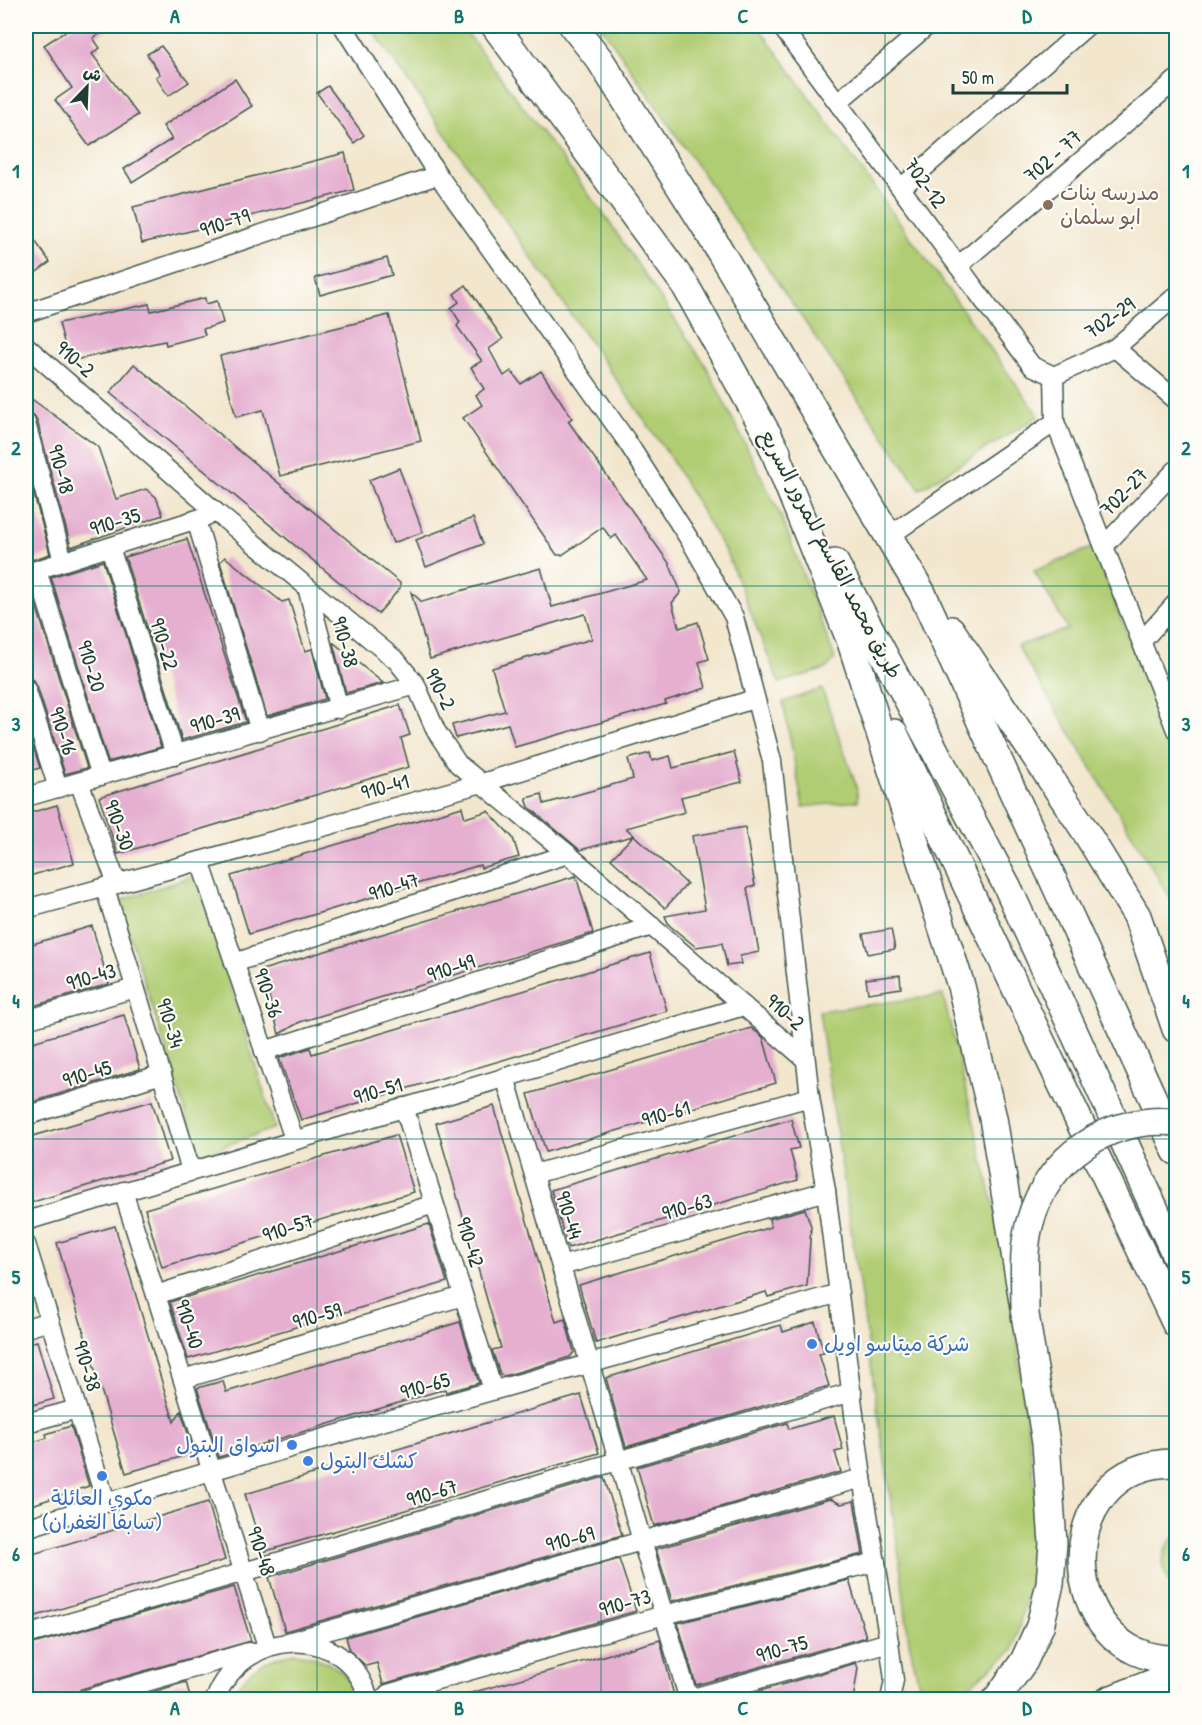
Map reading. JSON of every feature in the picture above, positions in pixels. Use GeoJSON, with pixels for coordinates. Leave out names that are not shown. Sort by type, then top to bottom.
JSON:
{"type":"FeatureCollection","features":[{"type":"Feature","properties":{"kind":"highway"},"geometry":{"type":"LineString","coordinates":[[488,26],[547,97]]}},
{"type":"Feature","properties":{"kind":"highway","name":"طريق محمد القاسم للمرور السريع"},"geometry":{"type":"LineString","coordinates":[[495,26],[685,285],[768,435],[1006,886],[1176,1256]]}},
{"type":"Feature","properties":{"kind":"highway"},"geometry":{"type":"LineString","coordinates":[[573,26],[600,60],[705,226],[922,594],[1169,1128]]}},
{"type":"Feature","properties":{"kind":"highway"},"geometry":{"type":"LineString","coordinates":[[768,435],[851,642],[1176,1324]]}},
{"type":"Feature","properties":{"kind":"highway"},"geometry":{"type":"LineString","coordinates":[[922,594],[985,677],[1137,916],[1176,968]]}},
{"type":"Feature","properties":{"kind":"highway"},"geometry":{"type":"LineString","coordinates":[[851,642],[948,950],[984,1073],[1025,1310],[1050,1476],[1051,1564],[1040,1626],[1024,1661],[996,1700]]}},
{"type":"Feature","properties":{"kind":"highway"},"geometry":{"type":"LineString","coordinates":[[1137,916],[1176,1029]]}},
{"type":"Feature","properties":{"kind":"highway"},"geometry":{"type":"LineString","coordinates":[[1025,1310],[1025,1245],[1029,1224],[1051,1178],[1074,1153],[1103,1133],[1137,1123],[1169,1128]]}},
{"type":"Feature","properties":{"kind":"highway"},"geometry":{"type":"LineString","coordinates":[[1176,1463],[1146,1466],[1127,1475],[1110,1488],[1097,1504],[1087,1524],[1081,1558],[1084,1582],[1093,1607],[1108,1629],[1128,1645],[1148,1655],[1176,1659]]}},
{"type":"Feature","properties":{"kind":"highway"},"geometry":{"type":"LineString","coordinates":[[1109,1700],[1176,1674]]}},
{"type":"Feature","properties":{"kind":"street"},"geometry":{"type":"LineString","coordinates":[[343,26],[438,175],[626,440],[693,545],[734,617],[772,761],[810,1097],[826,1191],[862,1478],[894,1680],[890,1700]]}},
{"type":"Feature","properties":{"kind":"street","name":"702-12"},"geometry":{"type":"LineString","coordinates":[[781,26],[1032,366],[1054,376]]}},
{"type":"Feature","properties":{"kind":"street"},"geometry":{"type":"LineString","coordinates":[[838,102],[927,26]]}},
{"type":"Feature","properties":{"kind":"street"},"geometry":{"type":"LineString","coordinates":[[901,188],[1087,26]]}},
{"type":"Feature","properties":{"kind":"street","name":"702 - 77"},"geometry":{"type":"LineString","coordinates":[[958,266],[1176,80]]}},
{"type":"Feature","properties":{"kind":"street","name":"910-79"},"geometry":{"type":"LineString","coordinates":[[26,313],[438,175]]}},
{"type":"Feature","properties":{"kind":"street","name":"702-29"},"geometry":{"type":"LineString","coordinates":[[1054,376],[1115,348],[1176,296]]}},
{"type":"Feature","properties":{"kind":"street","name":"910-2"},"geometry":{"type":"LineString","coordinates":[[26,346],[217,513],[398,661],[416,685],[436,731],[458,764],[568,854],[805,1059]]}},
{"type":"Feature","properties":{"kind":"street"},"geometry":{"type":"LineString","coordinates":[[1115,348],[1176,400]]}},
{"type":"Feature","properties":{"kind":"street"},"geometry":{"type":"LineString","coordinates":[[1054,376],[1055,422],[1176,730]]}},
{"type":"Feature","properties":{"kind":"street"},"geometry":{"type":"LineString","coordinates":[[889,536],[1055,422]]}},
{"type":"Feature","properties":{"kind":"street","name":"910-18"},"geometry":{"type":"LineString","coordinates":[[26,423],[63,561]]}},
{"type":"Feature","properties":{"kind":"street","name":"702-27"},"geometry":{"type":"LineString","coordinates":[[1104,546],[1176,470]]}},
{"type":"Feature","properties":{"kind":"street","name":"910-35"},"geometry":{"type":"LineString","coordinates":[[31,572],[217,513]]}},
{"type":"Feature","properties":{"kind":"street"},"geometry":{"type":"LineString","coordinates":[[196,520],[260,731]]}},
{"type":"Feature","properties":{"kind":"street","name":"910-22"},"geometry":{"type":"LineString","coordinates":[[110,547],[175,755]]}},
{"type":"Feature","properties":{"kind":"street","name":"910-20"},"geometry":{"type":"LineString","coordinates":[[31,572],[101,776]]}},
{"type":"Feature","properties":{"kind":"street","name":"910-38"},"geometry":{"type":"LineString","coordinates":[[307,587],[339,708]]}},
{"type":"Feature","properties":{"kind":"street"},"geometry":{"type":"LineString","coordinates":[[1142,641],[1176,603]]}},
{"type":"Feature","properties":{"kind":"street","name":"910-39"},"geometry":{"type":"LineString","coordinates":[[26,797],[416,685]]}},
{"type":"Feature","properties":{"kind":"street","name":"910-16"},"geometry":{"type":"LineString","coordinates":[[26,688],[58,788]]}},
{"type":"Feature","properties":{"kind":"street","name":"910-41"},"geometry":{"type":"LineString","coordinates":[[26,909],[482,783],[754,699]]}},
{"type":"Feature","properties":{"kind":"street","name":"910-30"},"geometry":{"type":"LineString","coordinates":[[79,782],[111,886]]}},
{"type":"Feature","properties":{"kind":"street","name":"910-47"},"geometry":{"type":"LineString","coordinates":[[234,963],[568,854]]}},
{"type":"Feature","properties":{"kind":"street","name":"910-36"},"geometry":{"type":"LineString","coordinates":[[200,861],[294,1139]]}},
{"type":"Feature","properties":{"kind":"street","name":"910-34"},"geometry":{"type":"LineString","coordinates":[[111,886],[135,988],[191,1171]]}},
{"type":"Feature","properties":{"kind":"street","name":"910-49"},"geometry":{"type":"LineString","coordinates":[[264,1051],[652,926]]}},
{"type":"Feature","properties":{"kind":"street","name":"910-43"},"geometry":{"type":"LineString","coordinates":[[26,1020],[135,988]]}},
{"type":"Feature","properties":{"kind":"street","name":"910-51"},"geometry":{"type":"LineString","coordinates":[[26,1221],[744,1006]]}},
{"type":"Feature","properties":{"kind":"street","name":"910-45"},"geometry":{"type":"LineString","coordinates":[[26,1116],[162,1074]]}},
{"type":"Feature","properties":{"kind":"street","name":"910-44"},"geometry":{"type":"LineString","coordinates":[[505,1077],[688,1699]]}},
{"type":"Feature","properties":{"kind":"street","name":"910-61"},"geometry":{"type":"LineString","coordinates":[[534,1174],[810,1097]]}},
{"type":"Feature","properties":{"kind":"street","name":"910-42"},"geometry":{"type":"LineString","coordinates":[[404,1107],[493,1390]]}},
{"type":"Feature","properties":{"kind":"street","name":"910-40"},"geometry":{"type":"LineString","coordinates":[[123,1191],[212,1470]]}},
{"type":"Feature","properties":{"kind":"street","name":"910-63"},"geometry":{"type":"LineString","coordinates":[[561,1266],[826,1191]]}},
{"type":"Feature","properties":{"kind":"street","name":"910-57"},"geometry":{"type":"LineString","coordinates":[[156,1295],[434,1204]]}},
{"type":"Feature","properties":{"kind":"street","name":"910-38"},"geometry":{"type":"LineString","coordinates":[[26,1244],[106,1502]]}},
{"type":"Feature","properties":{"kind":"street","name":"910-65"},"geometry":{"type":"LineString","coordinates":[[26,1528],[212,1470],[493,1390],[590,1366],[839,1293]]}},
{"type":"Feature","properties":{"kind":"street","name":"910-59"},"geometry":{"type":"LineString","coordinates":[[183,1379],[464,1296]]}},
{"type":"Feature","properties":{"kind":"street"},"geometry":{"type":"LineString","coordinates":[[26,1328],[50,1321]]}},
{"type":"Feature","properties":{"kind":"street","name":"910-67"},"geometry":{"type":"LineString","coordinates":[[26,1635],[244,1573],[852,1392]]}},
{"type":"Feature","properties":{"kind":"street"},"geometry":{"type":"LineString","coordinates":[[26,1423],[77,1408]]}},
{"type":"Feature","properties":{"kind":"street","name":"910-48"},"geometry":{"type":"LineString","coordinates":[[212,1470],[244,1573],[262,1648]]}},
{"type":"Feature","properties":{"kind":"street","name":"910-69"},"geometry":{"type":"LineString","coordinates":[[288,1642],[862,1478]]}},
{"type":"Feature","properties":{"kind":"street","name":"910-73"},"geometry":{"type":"LineString","coordinates":[[362,1682],[385,1697],[664,1616],[876,1562]]}},
{"type":"Feature","properties":{"kind":"street"},"geometry":{"type":"LineString","coordinates":[[345,1624],[334,1637],[333,1644],[340,1657],[362,1682],[369,1700]]}},
{"type":"Feature","properties":{"kind":"street"},"geometry":{"type":"LineString","coordinates":[[84,1700],[186,1668],[288,1642],[315,1646],[340,1657]]}},
{"type":"Feature","properties":{"kind":"street","name":"910-75"},"geometry":{"type":"LineString","coordinates":[[688,1699],[889,1642]]}},
{"type":"Feature","properties":{"kind":"street"},"geometry":{"type":"LineString","coordinates":[[216,1699],[225,1679],[239,1662],[262,1648]]}},
{"type":"Feature","properties":{"kind":"street"},"geometry":{"type":"LineString","coordinates":[[186,1668],[196,1668],[212,1679],[216,1699]]}},
{"type":"Feature","properties":{"kind":"green space"},"geometry":{"type":"Polygon","coordinates":[[[370,26],[462,26],[605,216],[706,366],[781,516],[835,658],[826,669],[779,683],[728,556],[668,454],[370,26]]]}},
{"type":"Feature","properties":{"kind":"green space"},"geometry":{"type":"Polygon","coordinates":[[[601,26],[758,26],[1039,416],[920,489],[601,26]]]}},
{"type":"Feature","properties":{"kind":"green space"},"geometry":{"type":"Polygon","coordinates":[[[1093,547],[1176,761],[1176,907],[1017,646],[1068,629],[1034,571],[1093,547]]]}},
{"type":"Feature","properties":{"kind":"green space"},"geometry":{"type":"Polygon","coordinates":[[[822,689],[856,785],[858,801],[803,807],[783,702],[822,689]]]}},
{"type":"Feature","properties":{"kind":"green space"},"geometry":{"type":"Polygon","coordinates":[[[196,875],[275,1128],[199,1155],[119,901],[196,875]]]}},
{"type":"Feature","properties":{"kind":"green space"},"geometry":{"type":"Polygon","coordinates":[[[943,995],[1007,1260],[1041,1538],[1013,1650],[953,1699],[922,1697],[909,1642],[899,1556],[819,1011],[943,995]]]}},
{"type":"Feature","properties":{"kind":"green space"},"geometry":{"type":"Polygon","coordinates":[[[1176,1536],[1176,1590],[1167,1577],[1163,1563],[1166,1549],[1176,1536]]]}},
{"type":"Feature","properties":{"kind":"green space"},"geometry":{"type":"Polygon","coordinates":[[[295,1653],[316,1658],[334,1667],[349,1681],[359,1700],[231,1700],[242,1681],[256,1667],[274,1658],[295,1653]]]}},
{"type":"Feature","properties":{"kind":"building"},"geometry":{"type":"Polygon","coordinates":[[[74,26],[113,26],[93,38],[100,48],[92,54],[138,115],[89,146],[55,100],[72,88],[44,45],[74,26]]]}},
{"type":"Feature","properties":{"kind":"building"},"geometry":{"type":"Polygon","coordinates":[[[161,46],[189,82],[168,96],[156,77],[160,74],[147,54],[161,46]]]}},
{"type":"Feature","properties":{"kind":"building"},"geometry":{"type":"Polygon","coordinates":[[[235,79],[252,106],[132,182],[124,169],[172,139],[163,126],[235,79]]]}},
{"type":"Feature","properties":{"kind":"building"},"geometry":{"type":"Polygon","coordinates":[[[328,86],[364,135],[354,143],[317,93],[328,86]]]}},
{"type":"Feature","properties":{"kind":"building"},"geometry":{"type":"Polygon","coordinates":[[[345,153],[354,190],[142,243],[133,207],[345,153]]]}},
{"type":"Feature","properties":{"kind":"building"},"geometry":{"type":"Polygon","coordinates":[[[26,228],[50,262],[26,280],[26,228]]]}},
{"type":"Feature","properties":{"kind":"building"},"geometry":{"type":"Polygon","coordinates":[[[387,258],[392,275],[320,295],[315,278],[387,258]]]}},
{"type":"Feature","properties":{"kind":"building"},"geometry":{"type":"Polygon","coordinates":[[[466,285],[503,339],[489,349],[504,376],[511,371],[521,384],[541,371],[572,418],[568,421],[669,563],[681,592],[672,603],[679,628],[698,622],[709,659],[699,662],[706,688],[665,701],[666,704],[515,747],[508,724],[456,738],[452,725],[505,711],[492,668],[592,639],[585,614],[430,659],[411,592],[422,602],[541,568],[552,607],[647,580],[616,535],[611,539],[603,527],[562,555],[557,555],[463,418],[482,405],[476,395],[484,389],[471,367],[482,361],[457,326],[460,322],[451,308],[459,302],[454,294],[466,285]]]}},
{"type":"Feature","properties":{"kind":"building"},"geometry":{"type":"Polygon","coordinates":[[[205,298],[206,304],[217,301],[223,323],[203,329],[205,335],[166,345],[165,341],[69,361],[59,323],[149,304],[151,311],[205,298]]]}},
{"type":"Feature","properties":{"kind":"building"},"geometry":{"type":"Polygon","coordinates":[[[389,315],[421,441],[280,476],[263,410],[236,417],[220,356],[389,315]]]}},
{"type":"Feature","properties":{"kind":"building"},"geometry":{"type":"Polygon","coordinates":[[[134,364],[400,583],[400,588],[378,614],[110,393],[134,364]]]}},
{"type":"Feature","properties":{"kind":"building"},"geometry":{"type":"Polygon","coordinates":[[[26,395],[98,447],[116,499],[146,489],[156,497],[163,515],[71,547],[37,420],[26,412],[26,395]]]}},
{"type":"Feature","properties":{"kind":"building"},"geometry":{"type":"Polygon","coordinates":[[[26,465],[50,554],[26,562],[26,465]]]}},
{"type":"Feature","properties":{"kind":"building"},"geometry":{"type":"Polygon","coordinates":[[[399,468],[423,532],[393,543],[369,480],[399,468]]]}},
{"type":"Feature","properties":{"kind":"building"},"geometry":{"type":"Polygon","coordinates":[[[473,518],[483,544],[426,567],[416,540],[473,518]]]}},
{"type":"Feature","properties":{"kind":"building"},"geometry":{"type":"Polygon","coordinates":[[[187,539],[246,722],[182,740],[125,557],[187,539]]]}},
{"type":"Feature","properties":{"kind":"building"},"geometry":{"type":"Polygon","coordinates":[[[225,557],[282,602],[289,600],[305,651],[312,649],[325,699],[267,716],[220,562],[225,557]]]}},
{"type":"Feature","properties":{"kind":"building"},"geometry":{"type":"Polygon","coordinates":[[[103,561],[161,747],[108,762],[51,577],[103,561]]]}},
{"type":"Feature","properties":{"kind":"building"},"geometry":{"type":"Polygon","coordinates":[[[30,586],[87,768],[65,774],[37,686],[33,680],[26,678],[26,588],[30,586]]]}},
{"type":"Feature","properties":{"kind":"building"},"geometry":{"type":"Polygon","coordinates":[[[334,643],[383,683],[346,693],[334,643]]]}},
{"type":"Feature","properties":{"kind":"building"},"geometry":{"type":"Polygon","coordinates":[[[400,705],[410,735],[401,738],[409,767],[118,854],[99,797],[400,705]]]}},
{"type":"Feature","properties":{"kind":"building"},"geometry":{"type":"Polygon","coordinates":[[[26,724],[40,768],[26,772],[26,724]]]}},
{"type":"Feature","properties":{"kind":"building"},"geometry":{"type":"Polygon","coordinates":[[[734,752],[742,782],[681,797],[685,812],[626,828],[687,884],[665,908],[611,859],[633,836],[580,850],[529,807],[526,798],[542,794],[544,804],[633,779],[628,759],[650,753],[652,761],[670,756],[673,768],[734,752]]]}},
{"type":"Feature","properties":{"kind":"building"},"geometry":{"type":"Polygon","coordinates":[[[57,805],[74,863],[26,877],[26,814],[57,805]]]}},
{"type":"Feature","properties":{"kind":"building"},"geometry":{"type":"Polygon","coordinates":[[[462,807],[465,818],[488,811],[513,838],[519,857],[481,868],[480,865],[249,934],[231,876],[462,807]]]}},
{"type":"Feature","properties":{"kind":"building"},"geometry":{"type":"Polygon","coordinates":[[[745,827],[755,886],[747,888],[759,952],[740,956],[741,964],[727,966],[722,943],[696,947],[669,925],[665,916],[705,909],[692,836],[745,827]]]}},
{"type":"Feature","properties":{"kind":"building"},"geometry":{"type":"Polygon","coordinates":[[[576,876],[593,933],[300,1022],[279,1034],[262,970],[576,876]]]}},
{"type":"Feature","properties":{"kind":"building"},"geometry":{"type":"Polygon","coordinates":[[[92,926],[109,984],[26,1008],[26,946],[92,926]]]}},
{"type":"Feature","properties":{"kind":"building"},"geometry":{"type":"Polygon","coordinates":[[[891,929],[895,949],[868,954],[863,934],[891,929]]]}},
{"type":"Feature","properties":{"kind":"building"},"geometry":{"type":"Polygon","coordinates":[[[650,953],[667,1011],[301,1120],[279,1058],[310,1048],[312,1054],[650,953]]]}},
{"type":"Feature","properties":{"kind":"building"},"geometry":{"type":"Polygon","coordinates":[[[900,975],[901,988],[868,993],[866,979],[900,975]]]}},
{"type":"Feature","properties":{"kind":"building"},"geometry":{"type":"Polygon","coordinates":[[[124,1015],[140,1069],[26,1104],[26,1044],[124,1015]]]}},
{"type":"Feature","properties":{"kind":"building"},"geometry":{"type":"Polygon","coordinates":[[[751,1028],[763,1037],[776,1083],[546,1152],[528,1094],[751,1028]]]}},
{"type":"Feature","properties":{"kind":"building"},"geometry":{"type":"Polygon","coordinates":[[[152,1101],[170,1161],[26,1204],[26,1138],[152,1101]]]}},
{"type":"Feature","properties":{"kind":"building"},"geometry":{"type":"Polygon","coordinates":[[[494,1106],[556,1322],[565,1319],[574,1352],[570,1357],[504,1376],[500,1374],[492,1350],[501,1348],[436,1123],[494,1106]]]}},
{"type":"Feature","properties":{"kind":"building"},"geometry":{"type":"Polygon","coordinates":[[[791,1119],[799,1148],[790,1150],[798,1180],[568,1248],[551,1190],[791,1119]]]}},
{"type":"Feature","properties":{"kind":"building"},"geometry":{"type":"Polygon","coordinates":[[[396,1135],[414,1192],[162,1267],[145,1209],[396,1135]]]}},
{"type":"Feature","properties":{"kind":"building"},"geometry":{"type":"Polygon","coordinates":[[[805,1209],[811,1226],[807,1286],[768,1297],[766,1292],[596,1343],[579,1285],[771,1227],[769,1219],[805,1209]]]}},
{"type":"Feature","properties":{"kind":"building"},"geometry":{"type":"Polygon","coordinates":[[[429,1224],[447,1282],[188,1359],[170,1302],[429,1224]]]}},
{"type":"Feature","properties":{"kind":"building"},"geometry":{"type":"Polygon","coordinates":[[[115,1226],[174,1422],[181,1411],[194,1453],[126,1473],[57,1243],[115,1226]]]}},
{"type":"Feature","properties":{"kind":"building"},"geometry":{"type":"Polygon","coordinates":[[[460,1322],[479,1383],[446,1392],[445,1389],[219,1457],[197,1388],[223,1381],[226,1392],[460,1322]]]}},
{"type":"Feature","properties":{"kind":"building"},"geometry":{"type":"Polygon","coordinates":[[[815,1322],[824,1353],[819,1354],[829,1386],[626,1447],[606,1378],[781,1325],[783,1332],[815,1322]]]}},
{"type":"Feature","properties":{"kind":"building"},"geometry":{"type":"Polygon","coordinates":[[[37,1341],[54,1399],[26,1407],[26,1344],[37,1341]]]}},
{"type":"Feature","properties":{"kind":"building"},"geometry":{"type":"Polygon","coordinates":[[[581,1395],[599,1453],[263,1552],[245,1494],[581,1395]]]}},
{"type":"Feature","properties":{"kind":"building"},"geometry":{"type":"Polygon","coordinates":[[[834,1416],[843,1450],[835,1452],[841,1472],[654,1526],[637,1467],[787,1423],[789,1429],[834,1416]]]}},
{"type":"Feature","properties":{"kind":"building"},"geometry":{"type":"Polygon","coordinates":[[[71,1426],[89,1486],[26,1507],[26,1444],[47,1438],[46,1434],[71,1426]]]}},
{"type":"Feature","properties":{"kind":"building"},"geometry":{"type":"Polygon","coordinates":[[[604,1477],[622,1535],[285,1631],[269,1577],[604,1477]]]}},
{"type":"Feature","properties":{"kind":"building"},"geometry":{"type":"Polygon","coordinates":[[[830,1499],[841,1504],[854,1501],[863,1554],[672,1601],[656,1549],[830,1499]]]}},
{"type":"Feature","properties":{"kind":"building"},"geometry":{"type":"Polygon","coordinates":[[[208,1502],[225,1560],[26,1619],[26,1556],[208,1502]]]}},
{"type":"Feature","properties":{"kind":"building"},"geometry":{"type":"Polygon","coordinates":[[[619,1559],[636,1611],[383,1684],[377,1663],[366,1666],[350,1651],[346,1637],[619,1559]]]}},
{"type":"Feature","properties":{"kind":"building"},"geometry":{"type":"Polygon","coordinates":[[[849,1580],[866,1637],[696,1685],[678,1623],[849,1580]]]}},
{"type":"Feature","properties":{"kind":"building"},"geometry":{"type":"Polygon","coordinates":[[[234,1587],[251,1641],[81,1689],[74,1695],[58,1700],[26,1700],[26,1646],[234,1587]]]}},
{"type":"Feature","properties":{"kind":"building"},"geometry":{"type":"Polygon","coordinates":[[[660,1640],[675,1700],[460,1700],[460,1696],[660,1640]]]}},
{"type":"Feature","properties":{"kind":"building"},"geometry":{"type":"Polygon","coordinates":[[[856,1663],[858,1668],[853,1700],[729,1700],[856,1663]]]}},
{"type":"Feature","properties":{"kind":"building"},"geometry":{"type":"Polygon","coordinates":[[[186,1682],[191,1700],[126,1700],[186,1682]]]}},
{"type":"Feature","properties":{"kind":"place","name":"مدرسه بنات ابو سلمان"},"geometry":{"type":"Point","coordinates":[1048,205]}},
{"type":"Feature","properties":{"kind":"place","name":"شركة ميتاسو اويل"},"geometry":{"type":"Point","coordinates":[812,1344]}},
{"type":"Feature","properties":{"kind":"place","name":"اسواق البتول"},"geometry":{"type":"Point","coordinates":[292,1445]}},
{"type":"Feature","properties":{"kind":"place","name":"كشك البتول"},"geometry":{"type":"Point","coordinates":[308,1461]}},
{"type":"Feature","properties":{"kind":"place","name":"مكوى العائلة (سابقاً الغفران)"},"geometry":{"type":"Point","coordinates":[102,1476]}}]}
